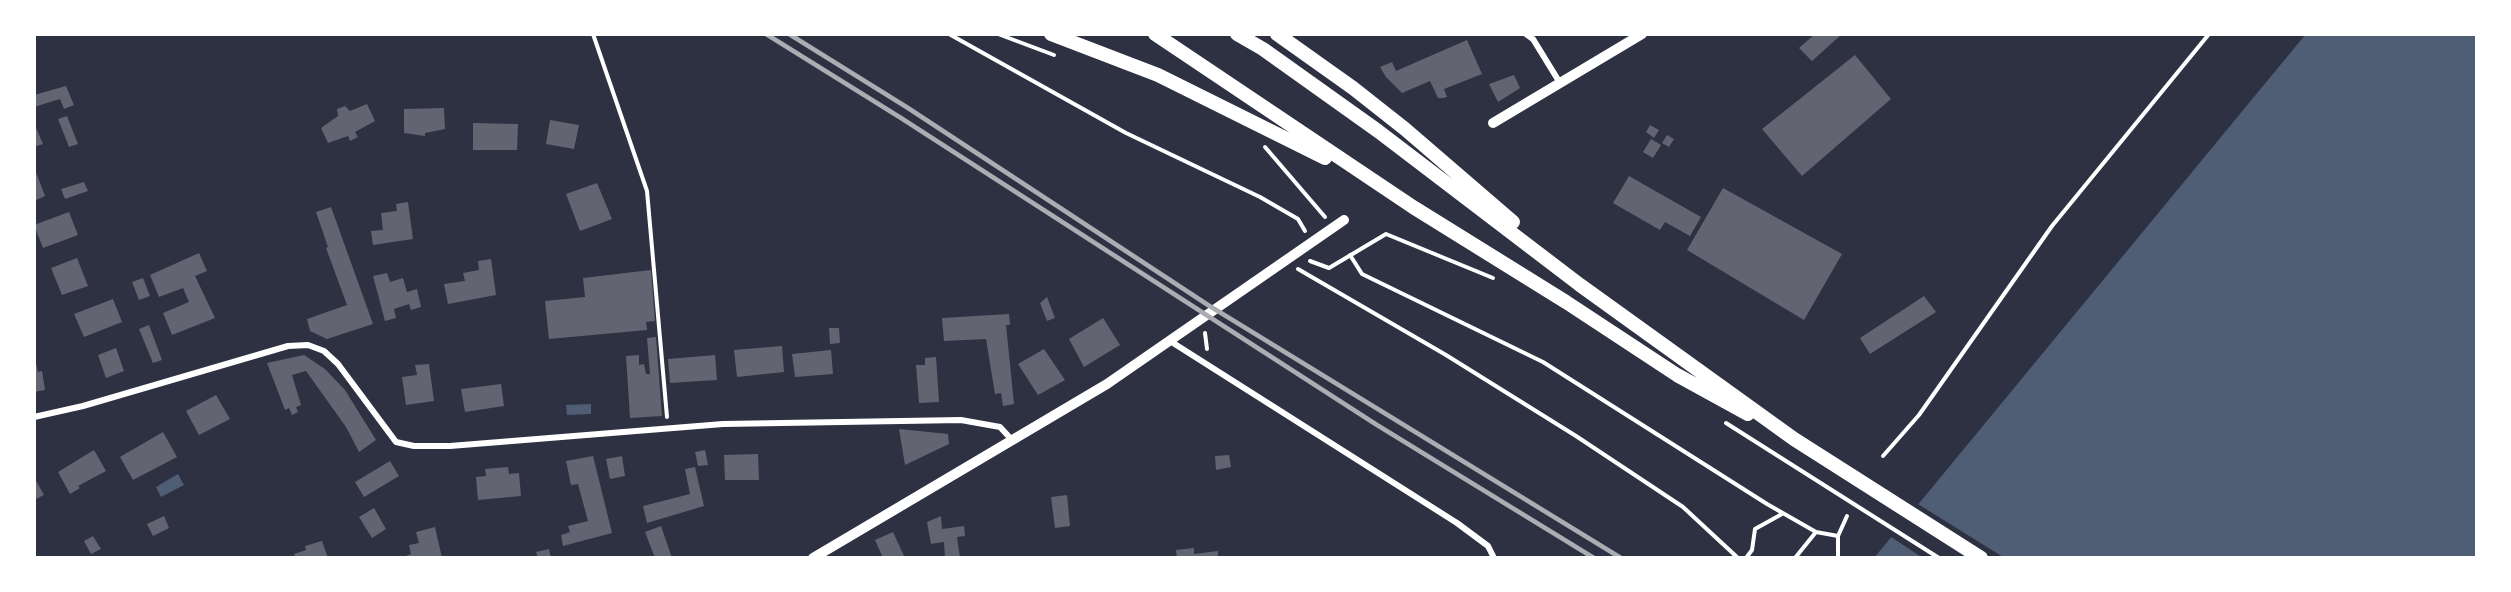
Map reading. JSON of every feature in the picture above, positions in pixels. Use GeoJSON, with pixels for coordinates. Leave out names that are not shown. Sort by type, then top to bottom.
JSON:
{"type":"FeatureCollection","features":[{"type":"Feature","properties":{"kind":"main road"},"geometry":{"type":"LineString","coordinates":[[1051,34],[1158,75],[1314,152],[1413,207]]}},
{"type":"Feature","properties":{"kind":"main road"},"geometry":{"type":"LineString","coordinates":[[1155,34],[1413,207],[1566,302],[1677,375],[1794,439]]}},
{"type":"Feature","properties":{"kind":"main road"},"geometry":{"type":"LineString","coordinates":[[1237,34],[1263,49],[1431,170],[1580,285],[1794,439],[1981,558]]}},
{"type":"Feature","properties":{"kind":"main road"},"geometry":{"type":"LineString","coordinates":[[1276,34],[1353,88],[1405,129],[1547,251],[1580,285]]}},
{"type":"Feature","properties":{"kind":"street"},"geometry":{"type":"LineString","coordinates":[[1526,34],[1533,39],[1560,83]]}},
{"type":"Feature","properties":{"kind":"street"},"geometry":{"type":"LineString","coordinates":[[1493,123],[1642,34]]}},
{"type":"Feature","properties":{"kind":"street"},"geometry":{"type":"LineString","coordinates":[[813,558],[1107,384],[1344,220]]}},
{"type":"Feature","properties":{"kind":"street"},"geometry":{"type":"LineString","coordinates":[[1170,341],[1457,524],[1488,546],[1494,558]]}},
{"type":"Feature","properties":{"kind":"street"},"geometry":{"type":"LineString","coordinates":[[34,417],[83,406],[288,346],[308,345],[324,351],[338,364],[396,442],[414,446],[450,446],[668,427],[961,420],[1000,427],[1006,430],[1012,440]]}},
{"type":"Feature","properties":{"kind":"path"},"geometry":{"type":"LineString","coordinates":[[593,34],[647,191],[668,427]]}},
{"type":"Feature","properties":{"kind":"path"},"geometry":{"type":"LineString","coordinates":[[949,34],[1126,133],[1260,196],[1298,219],[1312,242]]}},
{"type":"Feature","properties":{"kind":"path"},"geometry":{"type":"LineString","coordinates":[[998,34],[1066,60]]}},
{"type":"Feature","properties":{"kind":"path"},"geometry":{"type":"LineString","coordinates":[[1883,456],[1919,415],[2052,226],[2209,34]]}},
{"type":"Feature","properties":{"kind":"path"},"geometry":{"type":"LineString","coordinates":[[1260,139],[1323,213]]}},
{"type":"Feature","properties":{"kind":"path"},"geometry":{"type":"LineString","coordinates":[[1306,259],[1329,268],[1386,234],[1502,282]]}},
{"type":"Feature","properties":{"kind":"path"},"geometry":{"type":"LineString","coordinates":[[1350,255],[1362,274],[1543,362],[1783,513],[1816,532],[1838,536]]}},
{"type":"Feature","properties":{"kind":"path"},"geometry":{"type":"LineString","coordinates":[[1294,266],[1446,355],[1576,436],[1683,507],[1738,558]]}},
{"type":"Feature","properties":{"kind":"path"},"geometry":{"type":"LineString","coordinates":[[1721,420],[1939,558]]}},
{"type":"Feature","properties":{"kind":"path"},"geometry":{"type":"LineString","coordinates":[[1746,558],[1752,550],[1755,529],[1783,513]]}},
{"type":"Feature","properties":{"kind":"path"},"geometry":{"type":"LineString","coordinates":[[1838,558],[1838,536],[1847,516]]}},
{"type":"Feature","properties":{"kind":"path"},"geometry":{"type":"LineString","coordinates":[[1796,558],[1816,532]]}},
{"type":"Feature","properties":{"kind":"path"},"geometry":{"type":"LineString","coordinates":[[1752,550],[1756,558]]}},
{"type":"Feature","properties":{"kind":"water"},"geometry":{"type":"Polygon","coordinates":[[[2305,35],[2476,35],[2476,557],[1874,558],[2305,35]]]}},
{"type":"Feature","properties":{"kind":"water"},"geometry":{"type":"Polygon","coordinates":[[[591,404],[591,414],[567,415],[566,405],[591,404]]]}},
{"type":"Feature","properties":{"kind":"water"},"geometry":{"type":"Polygon","coordinates":[[[178,474],[184,485],[161,497],[156,487],[178,474]]]}},
{"type":"Feature","properties":{"kind":"pier"},"geometry":{"type":"Polygon","coordinates":[[[1918,504],[2003,557],[1923,558],[1891,537],[1918,504]]]}},
{"type":"Feature","properties":{"kind":"building"},"geometry":{"type":"Polygon","coordinates":[[[1815,34],[1842,34],[1812,61],[1799,48],[1815,34]]]}},
{"type":"Feature","properties":{"kind":"building"},"geometry":{"type":"Polygon","coordinates":[[[1467,40],[1482,74],[1444,89],[1447,97],[1438,98],[1430,81],[1402,93],[1386,77],[1380,67],[1392,62],[1396,71],[1467,40]]]}},
{"type":"Feature","properties":{"kind":"building"},"geometry":{"type":"Polygon","coordinates":[[[1855,55],[1891,99],[1802,176],[1762,129],[1855,55]]]}},
{"type":"Feature","properties":{"kind":"building"},"geometry":{"type":"Polygon","coordinates":[[[1514,75],[1520,88],[1498,102],[1489,84],[1514,75]]]}},
{"type":"Feature","properties":{"kind":"building"},"geometry":{"type":"Polygon","coordinates":[[[66,86],[74,105],[64,109],[60,99],[34,107],[34,95],[66,86]]]}},
{"type":"Feature","properties":{"kind":"building"},"geometry":{"type":"Polygon","coordinates":[[[367,104],[375,121],[355,132],[358,137],[350,141],[348,136],[328,143],[321,128],[338,116],[337,109],[345,106],[350,111],[367,104]]]}},
{"type":"Feature","properties":{"kind":"building"},"geometry":{"type":"Polygon","coordinates":[[[444,108],[445,129],[425,133],[425,136],[404,133],[404,109],[444,108]]]}},
{"type":"Feature","properties":{"kind":"building"},"geometry":{"type":"Polygon","coordinates":[[[67,116],[78,144],[69,147],[58,119],[67,116]]]}},
{"type":"Feature","properties":{"kind":"building"},"geometry":{"type":"Polygon","coordinates":[[[550,120],[579,125],[574,149],[546,144],[550,120]]]}},
{"type":"Feature","properties":{"kind":"building"},"geometry":{"type":"Polygon","coordinates":[[[34,123],[43,144],[34,147],[34,123]]]}},
{"type":"Feature","properties":{"kind":"building"},"geometry":{"type":"Polygon","coordinates":[[[473,123],[518,124],[517,150],[473,150],[473,123]]]}},
{"type":"Feature","properties":{"kind":"building"},"geometry":{"type":"Polygon","coordinates":[[[1650,125],[1659,130],[1654,138],[1646,132],[1650,125]]]}},
{"type":"Feature","properties":{"kind":"building"},"geometry":{"type":"Polygon","coordinates":[[[1667,135],[1674,139],[1669,147],[1662,143],[1667,135]]]}},
{"type":"Feature","properties":{"kind":"building"},"geometry":{"type":"Polygon","coordinates":[[[1651,139],[1661,145],[1653,158],[1643,152],[1651,139]]]}},
{"type":"Feature","properties":{"kind":"building"},"geometry":{"type":"Polygon","coordinates":[[[34,167],[45,196],[34,201],[34,167]]]}},
{"type":"Feature","properties":{"kind":"building"},"geometry":{"type":"Polygon","coordinates":[[[1629,176],[1701,217],[1690,236],[1665,222],[1660,230],[1613,203],[1629,176]]]}},
{"type":"Feature","properties":{"kind":"building"},"geometry":{"type":"Polygon","coordinates":[[[84,182],[88,191],[65,199],[61,189],[84,182]]]}},
{"type":"Feature","properties":{"kind":"building"},"geometry":{"type":"Polygon","coordinates":[[[597,183],[612,219],[580,231],[566,194],[597,183]]]}},
{"type":"Feature","properties":{"kind":"building"},"geometry":{"type":"Polygon","coordinates":[[[1723,188],[1842,254],[1804,320],[1687,250],[1723,188]]]}},
{"type":"Feature","properties":{"kind":"building"},"geometry":{"type":"Polygon","coordinates":[[[408,202],[413,239],[373,245],[371,231],[383,230],[381,213],[397,211],[396,204],[408,202]]]}},
{"type":"Feature","properties":{"kind":"building"},"geometry":{"type":"Polygon","coordinates":[[[331,207],[373,324],[327,339],[310,331],[307,319],[347,305],[326,248],[328,247],[316,212],[331,207]]]}},
{"type":"Feature","properties":{"kind":"building"},"geometry":{"type":"Polygon","coordinates":[[[69,212],[78,235],[43,248],[34,225],[69,212]]]}},
{"type":"Feature","properties":{"kind":"building"},"geometry":{"type":"Polygon","coordinates":[[[199,253],[207,271],[195,276],[215,318],[172,335],[163,313],[189,302],[183,288],[159,297],[150,275],[199,253]]]}},
{"type":"Feature","properties":{"kind":"building"},"geometry":{"type":"Polygon","coordinates":[[[77,258],[88,286],[62,295],[51,268],[77,258]]]}},
{"type":"Feature","properties":{"kind":"building"},"geometry":{"type":"Polygon","coordinates":[[[491,259],[496,295],[448,304],[444,284],[465,281],[463,273],[479,270],[478,261],[491,259]]]}},
{"type":"Feature","properties":{"kind":"building"},"geometry":{"type":"Polygon","coordinates":[[[651,270],[655,321],[646,322],[647,330],[549,339],[545,301],[585,297],[583,278],[651,270]]]}},
{"type":"Feature","properties":{"kind":"building"},"geometry":{"type":"Polygon","coordinates":[[[387,273],[390,282],[403,278],[407,292],[417,289],[421,307],[411,310],[409,304],[394,309],[396,318],[385,321],[373,276],[387,273]]]}},
{"type":"Feature","properties":{"kind":"building"},"geometry":{"type":"Polygon","coordinates":[[[143,278],[150,296],[139,300],[132,282],[143,278]]]}},
{"type":"Feature","properties":{"kind":"building"},"geometry":{"type":"Polygon","coordinates":[[[1924,296],[1936,312],[1870,354],[1860,338],[1924,296]]]}},
{"type":"Feature","properties":{"kind":"building"},"geometry":{"type":"Polygon","coordinates":[[[1047,297],[1055,318],[1047,321],[1040,303],[1047,297]]]}},
{"type":"Feature","properties":{"kind":"building"},"geometry":{"type":"Polygon","coordinates":[[[113,299],[122,322],[84,337],[74,314],[113,299]]]}},
{"type":"Feature","properties":{"kind":"building"},"geometry":{"type":"Polygon","coordinates":[[[1009,314],[1010,325],[1006,325],[1014,404],[1003,406],[1001,393],[995,394],[986,339],[944,341],[942,318],[1009,314]]]}},
{"type":"Feature","properties":{"kind":"building"},"geometry":{"type":"Polygon","coordinates":[[[1103,318],[1120,345],[1084,367],[1069,339],[1103,318]]]}},
{"type":"Feature","properties":{"kind":"building"},"geometry":{"type":"Polygon","coordinates":[[[149,325],[162,360],[153,363],[139,329],[149,325]]]}},
{"type":"Feature","properties":{"kind":"building"},"geometry":{"type":"Polygon","coordinates":[[[829,328],[839,328],[840,343],[830,344],[829,328]]]}},
{"type":"Feature","properties":{"kind":"building"},"geometry":{"type":"Polygon","coordinates":[[[656,337],[662,416],[630,418],[626,356],[639,355],[639,365],[644,364],[646,374],[650,374],[647,338],[656,337]]]}},
{"type":"Feature","properties":{"kind":"building"},"geometry":{"type":"Polygon","coordinates":[[[782,346],[784,372],[737,377],[734,350],[782,346]]]}},
{"type":"Feature","properties":{"kind":"building"},"geometry":{"type":"Polygon","coordinates":[[[116,348],[124,371],[106,378],[98,355],[116,348]]]}},
{"type":"Feature","properties":{"kind":"building"},"geometry":{"type":"Polygon","coordinates":[[[1044,349],[1065,380],[1038,395],[1018,364],[1044,349]]]}},
{"type":"Feature","properties":{"kind":"building"},"geometry":{"type":"Polygon","coordinates":[[[831,350],[833,374],[795,377],[792,354],[831,350]]]}},
{"type":"Feature","properties":{"kind":"building"},"geometry":{"type":"Polygon","coordinates":[[[34,354],[38,372],[42,371],[45,390],[34,392],[34,354]]]}},
{"type":"Feature","properties":{"kind":"building"},"geometry":{"type":"Polygon","coordinates":[[[304,355],[325,369],[345,390],[376,440],[359,452],[346,427],[306,371],[292,375],[301,405],[296,407],[298,412],[292,415],[289,408],[285,410],[267,363],[304,355]]]}},
{"type":"Feature","properties":{"kind":"building"},"geometry":{"type":"Polygon","coordinates":[[[715,355],[717,380],[670,383],[668,359],[715,355]]]}},
{"type":"Feature","properties":{"kind":"building"},"geometry":{"type":"Polygon","coordinates":[[[936,357],[939,402],[919,403],[916,365],[925,365],[925,358],[936,357]]]}},
{"type":"Feature","properties":{"kind":"building"},"geometry":{"type":"Polygon","coordinates":[[[429,364],[434,401],[406,405],[402,377],[417,375],[415,365],[429,364]]]}},
{"type":"Feature","properties":{"kind":"building"},"geometry":{"type":"Polygon","coordinates":[[[501,384],[504,406],[465,412],[461,389],[501,384]]]}},
{"type":"Feature","properties":{"kind":"building"},"geometry":{"type":"Polygon","coordinates":[[[216,395],[230,419],[199,435],[186,411],[216,395]]]}},
{"type":"Feature","properties":{"kind":"building"},"geometry":{"type":"Polygon","coordinates":[[[899,429],[948,434],[949,444],[905,465],[899,429]]]}},
{"type":"Feature","properties":{"kind":"building"},"geometry":{"type":"Polygon","coordinates":[[[163,432],[177,457],[133,480],[120,457],[163,432]]]}},
{"type":"Feature","properties":{"kind":"building"},"geometry":{"type":"Polygon","coordinates":[[[94,450],[106,471],[78,486],[80,488],[70,494],[58,472],[94,450]]]}},
{"type":"Feature","properties":{"kind":"building"},"geometry":{"type":"Polygon","coordinates":[[[705,450],[708,465],[698,466],[695,452],[705,450]]]}},
{"type":"Feature","properties":{"kind":"building"},"geometry":{"type":"Polygon","coordinates":[[[758,454],[759,480],[725,480],[724,455],[758,454]]]}},
{"type":"Feature","properties":{"kind":"building"},"geometry":{"type":"Polygon","coordinates":[[[1229,455],[1231,467],[1216,470],[1215,456],[1229,455]]]}},
{"type":"Feature","properties":{"kind":"building"},"geometry":{"type":"Polygon","coordinates":[[[593,456],[612,533],[563,546],[561,535],[570,532],[568,526],[588,521],[578,484],[571,485],[566,461],[593,456]]]}},
{"type":"Feature","properties":{"kind":"building"},"geometry":{"type":"Polygon","coordinates":[[[622,456],[625,476],[610,479],[606,459],[622,456]]]}},
{"type":"Feature","properties":{"kind":"building"},"geometry":{"type":"Polygon","coordinates":[[[390,461],[399,476],[364,497],[355,482],[390,461]]]}},
{"type":"Feature","properties":{"kind":"building"},"geometry":{"type":"Polygon","coordinates":[[[508,467],[509,474],[519,473],[521,496],[478,500],[476,477],[486,476],[485,469],[508,467]]]}},
{"type":"Feature","properties":{"kind":"building"},"geometry":{"type":"Polygon","coordinates":[[[695,467],[704,506],[647,523],[643,506],[690,494],[685,469],[695,467]]]}},
{"type":"Feature","properties":{"kind":"building"},"geometry":{"type":"Polygon","coordinates":[[[34,477],[44,495],[34,500],[34,477]]]}},
{"type":"Feature","properties":{"kind":"building"},"geometry":{"type":"Polygon","coordinates":[[[1067,495],[1070,526],[1055,528],[1051,497],[1067,495]]]}},
{"type":"Feature","properties":{"kind":"building"},"geometry":{"type":"Polygon","coordinates":[[[374,508],[386,529],[372,538],[359,517],[374,508]]]}},
{"type":"Feature","properties":{"kind":"building"},"geometry":{"type":"Polygon","coordinates":[[[164,516],[169,528],[153,536],[147,524],[164,516]]]}},
{"type":"Feature","properties":{"kind":"building"},"geometry":{"type":"Polygon","coordinates":[[[941,516],[942,529],[964,526],[965,536],[957,537],[960,558],[945,558],[944,542],[931,544],[927,522],[941,516]]]}},
{"type":"Feature","properties":{"kind":"building"},"geometry":{"type":"Polygon","coordinates":[[[661,526],[672,558],[655,558],[645,532],[661,526]]]}},
{"type":"Feature","properties":{"kind":"building"},"geometry":{"type":"Polygon","coordinates":[[[435,527],[442,558],[401,558],[411,554],[409,545],[419,543],[416,532],[435,527]]]}},
{"type":"Feature","properties":{"kind":"building"},"geometry":{"type":"Polygon","coordinates":[[[893,532],[905,558],[883,558],[875,540],[893,532]]]}},
{"type":"Feature","properties":{"kind":"building"},"geometry":{"type":"Polygon","coordinates":[[[93,536],[101,549],[91,554],[84,541],[93,536]]]}},
{"type":"Feature","properties":{"kind":"building"},"geometry":{"type":"Polygon","coordinates":[[[322,541],[328,558],[295,558],[294,554],[306,550],[305,546],[322,541]]]}},
{"type":"Feature","properties":{"kind":"building"},"geometry":{"type":"Polygon","coordinates":[[[1194,548],[1194,554],[1218,551],[1218,558],[1177,558],[1176,550],[1194,548]]]}},
{"type":"Feature","properties":{"kind":"building"},"geometry":{"type":"Polygon","coordinates":[[[549,549],[551,558],[538,558],[536,552],[549,549]]]}},
{"type":"Feature","properties":{"kind":"railway"},"geometry":{"type":"LineString","coordinates":[[766,34],[901,118],[1377,425],[1594,558]]}},
{"type":"Feature","properties":{"kind":"railway"},"geometry":{"type":"LineString","coordinates":[[789,34],[908,108],[1208,305],[1621,558]]}}]}
